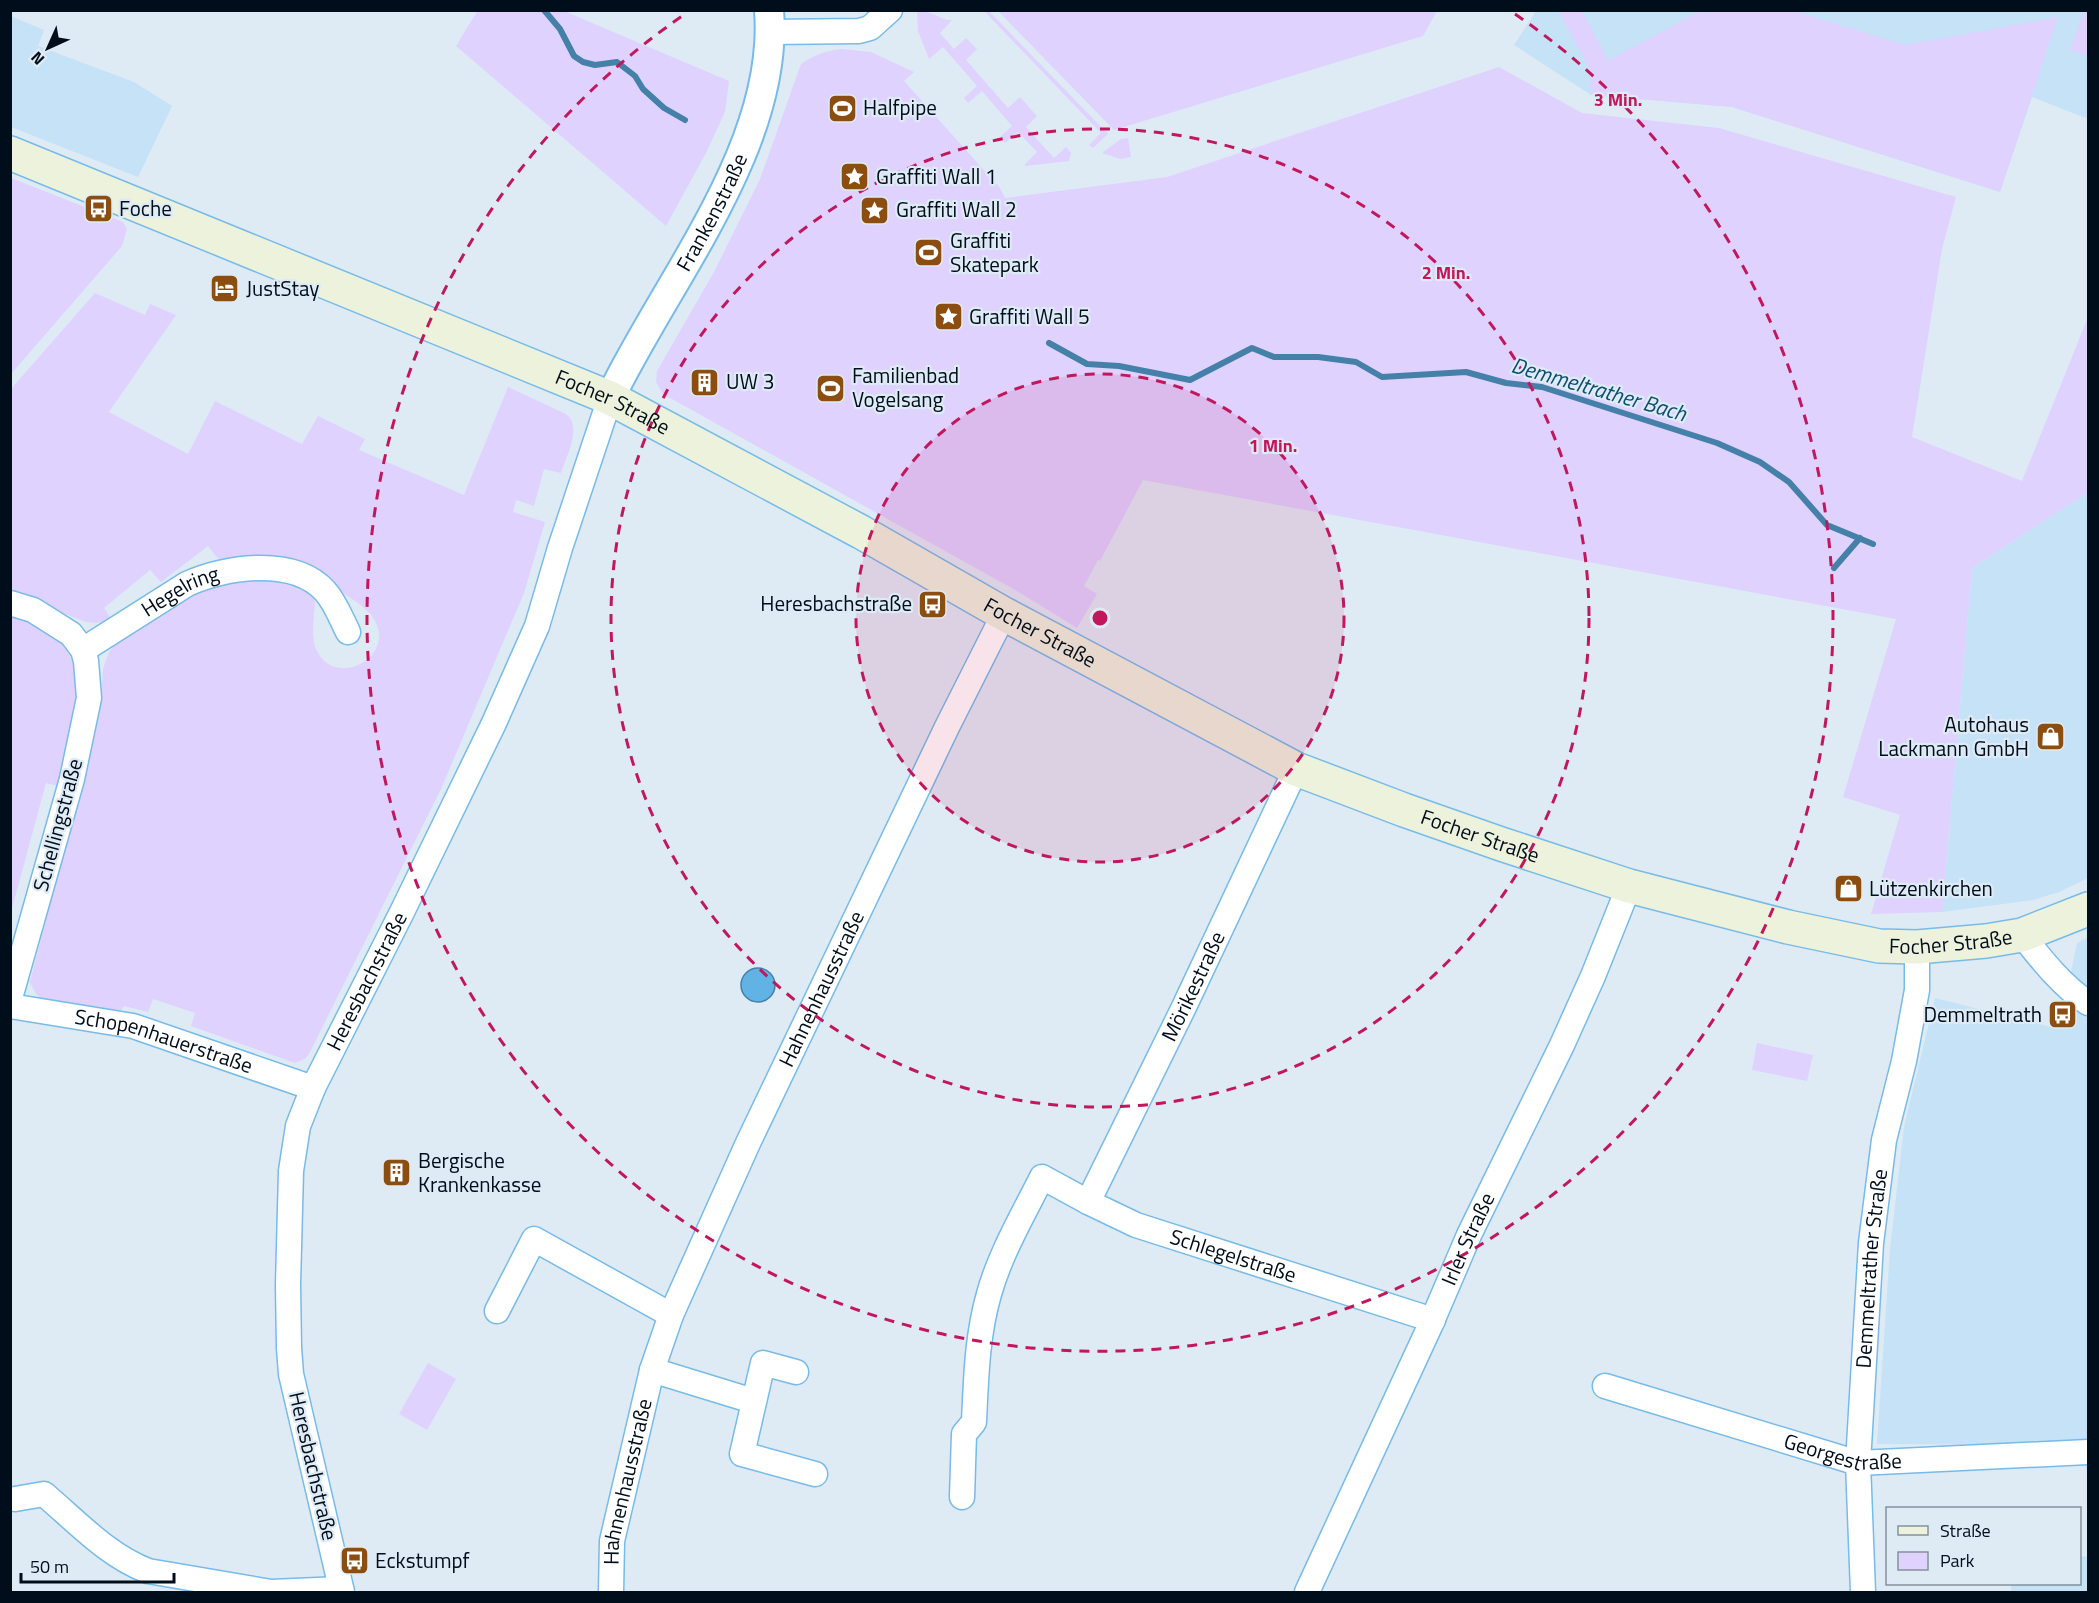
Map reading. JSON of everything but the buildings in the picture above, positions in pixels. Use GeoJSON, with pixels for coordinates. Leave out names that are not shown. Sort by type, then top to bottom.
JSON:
{"type":"FeatureCollection","features":[{"type":"Feature","properties":{"kind":"main road","name":"Focher Straße"},"geometry":{"type":"LineString","coordinates":[[10,153],[609,398],[861,532],[1004,614],[1296,769],[1501,844],[1629,886],[1788,927],[1879,946],[1917,947],[1986,941],[2022,935]]}},
{"type":"Feature","properties":{"kind":"main road"},"geometry":{"type":"LineString","coordinates":[[2022,935],[2088,909]]}},
{"type":"Feature","properties":{"kind":"street"},"geometry":{"type":"LineString","coordinates":[[770,21],[859,31],[870,28],[890,10]]}},
{"type":"Feature","properties":{"kind":"street","name":"Frankenstraße"},"geometry":{"type":"LineString","coordinates":[[609,398],[710,218],[738,162],[754,118],[768,61],[770,21]]}},
{"type":"Feature","properties":{"kind":"street","name":"Heresbachstraße"},"geometry":{"type":"LineString","coordinates":[[342,1591],[291,1374],[289,1348],[291,1156],[298,1126],[313,1088],[494,723],[537,626],[609,398]]}},
{"type":"Feature","properties":{"kind":"street","name":"Hegelring"},"geometry":{"type":"LineString","coordinates":[[83,650],[187,584],[204,576],[242,569],[276,570],[302,576],[314,583],[324,591],[348,632]]}},
{"type":"Feature","properties":{"kind":"street"},"geometry":{"type":"LineString","coordinates":[[10,603],[33,610],[60,626],[71,634],[83,650]]}},
{"type":"Feature","properties":{"kind":"street","name":"Hahnenhausstraße"},"geometry":{"type":"LineString","coordinates":[[611,1593],[612,1541],[652,1371],[671,1315],[748,1143],[1004,614]]}},
{"type":"Feature","properties":{"kind":"street","name":"Schellingstraße"},"geometry":{"type":"LineString","coordinates":[[10,998],[63,815],[82,733],[89,699],[88,672],[83,650]]}},
{"type":"Feature","properties":{"kind":"street","name":"Mörikestraße"},"geometry":{"type":"LineString","coordinates":[[1088,1202],[1296,769]]}},
{"type":"Feature","properties":{"kind":"street","name":"Irler Straße"},"geometry":{"type":"LineString","coordinates":[[1307,1593],[1433,1320],[1469,1235],[1566,1035],[1629,886]]}},
{"type":"Feature","properties":{"kind":"street","name":"Focher Straße"},"geometry":{"type":"LineString","coordinates":[[2022,935],[2076,994],[2088,1003]]}},
{"type":"Feature","properties":{"kind":"street","name":"Demmeltrather Straße"},"geometry":{"type":"LineString","coordinates":[[1863,1593],[1858,1463],[1871,1243],[1884,1140],[1904,1061],[1917,990],[1917,947]]}},
{"type":"Feature","properties":{"kind":"street","name":"Schopenhauerstraße"},"geometry":{"type":"LineString","coordinates":[[10,1006],[133,1026],[313,1088]]}},
{"type":"Feature","properties":{"kind":"street","name":"Schlegelstraße"},"geometry":{"type":"LineString","coordinates":[[962,1497],[964,1434],[974,1422],[982,1324],[989,1293],[1008,1246],[1042,1177],[1136,1225],[1433,1320]]}},
{"type":"Feature","properties":{"kind":"street"},"geometry":{"type":"LineString","coordinates":[[497,1311],[534,1239],[671,1315]]}},
{"type":"Feature","properties":{"kind":"street"},"geometry":{"type":"LineString","coordinates":[[795,1372],[764,1363],[742,1454],[815,1474]]}},
{"type":"Feature","properties":{"kind":"street","name":"Hahnenhausstraße"},"geometry":{"type":"LineString","coordinates":[[652,1371],[753,1401]]}},
{"type":"Feature","properties":{"kind":"street","name":"Georgestraße"},"geometry":{"type":"LineString","coordinates":[[1605,1386],[1858,1463],[2088,1452]]}},
{"type":"Feature","properties":{"kind":"street"},"geometry":{"type":"LineString","coordinates":[[15,1499],[44,1494],[104,1545],[131,1564],[148,1570],[272,1592],[342,1591]]}},
{"type":"Feature","properties":{"kind":"shaded area"},"geometry":{"type":"Polygon","coordinates":[[[1536,11],[2088,11],[2088,119],[2032,97],[2000,192],[1732,107],[1591,95],[1514,45],[1536,11]]]}},
{"type":"Feature","properties":{"kind":"shaded area"},"geometry":{"type":"Polygon","coordinates":[[[11,16],[44,30],[38,46],[134,82],[172,106],[138,177],[11,127],[11,16]]]}},
{"type":"Feature","properties":{"kind":"shaded area"},"geometry":{"type":"Polygon","coordinates":[[[2088,492],[2088,878],[2059,892],[2033,900],[1942,912],[1972,568],[2088,492]]]}},
{"type":"Feature","properties":{"kind":"shaded area"},"geometry":{"type":"Polygon","coordinates":[[[2088,937],[2088,1480],[2083,1445],[1877,1444],[1890,1249],[1904,1127],[1935,998],[2059,1029],[2077,943],[2088,937]]]}},
{"type":"Feature","properties":{"kind":"shaded area"},"geometry":{"type":"Polygon","coordinates":[[[2088,1480],[2088,1592],[2011,1592],[2011,1585],[2081,1585],[2081,1557],[2087,1556],[2088,1480]]]}},
{"type":"Feature","properties":{"kind":"green space"},"geometry":{"type":"Polygon","coordinates":[[[478,10],[564,11],[729,81],[725,112],[706,153],[666,226],[456,46],[478,10]]]}},
{"type":"Feature","properties":{"kind":"green space"},"geometry":{"type":"Polygon","coordinates":[[[917,11],[952,20],[940,33],[954,49],[966,38],[977,49],[966,60],[1008,108],[1020,97],[1037,116],[1026,127],[1054,158],[1066,147],[1071,153],[1069,161],[1025,166],[1037,152],[1018,132],[1005,143],[1000,137],[1012,126],[982,91],[968,103],[964,98],[977,86],[943,47],[929,59],[918,31],[917,11]]]}},
{"type":"Feature","properties":{"kind":"green space"},"geometry":{"type":"Polygon","coordinates":[[[984,11],[989,11],[1108,134],[1093,148],[1089,145],[1101,133],[984,11]]]}},
{"type":"Feature","properties":{"kind":"green space"},"geometry":{"type":"Polygon","coordinates":[[[998,11],[1437,11],[1423,36],[1114,130],[998,11]]]}},
{"type":"Feature","properties":{"kind":"green space"},"geometry":{"type":"Polygon","coordinates":[[[1559,11],[1582,11],[1608,61],[1700,11],[1795,11],[1905,45],[2058,17],[2000,192],[1732,107],[1591,95],[1590,70],[1559,11]]]}},
{"type":"Feature","properties":{"kind":"green space"},"geometry":{"type":"Polygon","coordinates":[[[2084,11],[2088,11],[2088,56],[2070,50],[2084,11]]]}},
{"type":"Feature","properties":{"kind":"green space"},"geometry":{"type":"Polygon","coordinates":[[[841,49],[871,52],[914,72],[904,81],[1000,188],[1005,198],[1167,177],[1499,67],[1582,113],[1719,128],[1956,197],[1942,249],[1912,437],[2022,481],[2088,317],[2088,492],[1972,568],[1942,912],[1871,914],[1900,815],[1843,797],[1896,619],[1143,480],[1100,561],[1098,560],[1084,586],[1097,594],[1077,628],[1017,591],[663,394],[656,382],[657,371],[714,272],[760,179],[801,64],[820,54],[841,49]]]}},
{"type":"Feature","properties":{"kind":"green space"},"geometry":{"type":"Polygon","coordinates":[[[1128,138],[1131,157],[1120,159],[1102,153],[1121,139],[1128,138]]]}},
{"type":"Feature","properties":{"kind":"green space"},"geometry":{"type":"Polygon","coordinates":[[[11,178],[123,222],[127,229],[122,246],[11,374],[11,178]]]}},
{"type":"Feature","properties":{"kind":"green space"},"geometry":{"type":"Polygon","coordinates":[[[95,293],[145,315],[150,304],[176,315],[109,412],[188,454],[215,401],[302,444],[318,416],[365,439],[359,450],[464,495],[508,387],[566,414],[573,426],[572,442],[561,473],[544,469],[534,506],[516,500],[513,512],[545,522],[524,593],[441,789],[310,1052],[306,1058],[295,1063],[191,1026],[195,1013],[153,999],[148,1012],[124,1006],[121,1010],[49,1003],[37,995],[30,982],[101,701],[103,669],[109,652],[123,635],[193,593],[236,580],[276,579],[297,585],[309,592],[315,599],[314,643],[325,661],[336,667],[348,668],[360,664],[371,656],[377,646],[379,633],[374,619],[366,610],[332,586],[227,563],[215,555],[208,546],[161,582],[150,570],[104,608],[112,620],[98,623],[86,622],[11,593],[11,389],[95,293]]]}},
{"type":"Feature","properties":{"kind":"green space"},"geometry":{"type":"Polygon","coordinates":[[[11,611],[46,628],[56,636],[70,656],[79,685],[62,787],[46,783],[11,912],[11,611]]]}},
{"type":"Feature","properties":{"kind":"green space"},"geometry":{"type":"Polygon","coordinates":[[[1757,1043],[1813,1055],[1807,1081],[1752,1070],[1757,1043]]]}},
{"type":"Feature","properties":{"kind":"green space"},"geometry":{"type":"Polygon","coordinates":[[[428,1363],[456,1379],[427,1430],[399,1414],[428,1363]]]}},
{"type":"Feature","properties":{"kind":"water"},"geometry":{"type":"Polygon","coordinates":[[[758,968],[770,973],[775,985],[770,997],[758,1002],[746,997],[741,985],[746,973],[758,968]]]}},
{"type":"Feature","properties":{"kind":"waterway","name":"Demmeltrather Bach"},"geometry":{"type":"LineString","coordinates":[[544,10],[560,29],[574,56],[583,62],[595,65],[617,62],[635,76],[643,89],[664,108],[685,120]]}},
{"type":"Feature","properties":{"kind":"waterway","name":"Demmeltrather Bach"},"geometry":{"type":"LineString","coordinates":[[1049,343],[1087,364],[1119,366],[1190,380],[1252,348],[1274,357],[1318,357],[1356,362],[1382,377],[1466,372],[1506,383],[1542,387],[1717,443],[1760,462],[1789,482],[1827,525],[1873,544]]}},
{"type":"Feature","properties":{"kind":"waterway"},"geometry":{"type":"LineString","coordinates":[[1834,568],[1860,538]]}},
{"type":"Feature","properties":{"kind":"place","name":"Halfpipe"},"geometry":{"type":"Point","coordinates":[842,108]}},
{"type":"Feature","properties":{"kind":"place","name":"Graffiti Wall 1"},"geometry":{"type":"Point","coordinates":[855,177]}},
{"type":"Feature","properties":{"kind":"place","name":"Foche"},"geometry":{"type":"Point","coordinates":[98,209]}},
{"type":"Feature","properties":{"kind":"place","name":"Graffiti Wall 2"},"geometry":{"type":"Point","coordinates":[875,210]}},
{"type":"Feature","properties":{"kind":"place","name":"Graffiti Skatepark"},"geometry":{"type":"Point","coordinates":[929,253]}},
{"type":"Feature","properties":{"kind":"place","name":"JustStay"},"geometry":{"type":"Point","coordinates":[225,289]}},
{"type":"Feature","properties":{"kind":"place","name":"Graffiti Wall 5"},"geometry":{"type":"Point","coordinates":[948,317]}},
{"type":"Feature","properties":{"kind":"place","name":"UW 3"},"geometry":{"type":"Point","coordinates":[705,382]}},
{"type":"Feature","properties":{"kind":"place","name":"Familienbad Vogelsang"},"geometry":{"type":"Point","coordinates":[831,388]}},
{"type":"Feature","properties":{"kind":"place","name":"Heresbachstraße"},"geometry":{"type":"Point","coordinates":[933,604]}},
{"type":"Feature","properties":{"kind":"place","name":"Autohaus Lackmann GmbH"},"geometry":{"type":"Point","coordinates":[2050,737]}},
{"type":"Feature","properties":{"kind":"place","name":"Lützenkirchen"},"geometry":{"type":"Point","coordinates":[1848,889]}},
{"type":"Feature","properties":{"kind":"place","name":"Demmeltrath"},"geometry":{"type":"Point","coordinates":[2063,1015]}},
{"type":"Feature","properties":{"kind":"place","name":"Bergische Krankenkasse"},"geometry":{"type":"Point","coordinates":[397,1173]}},
{"type":"Feature","properties":{"kind":"place","name":"Eckstumpf"},"geometry":{"type":"Point","coordinates":[354,1561]}}]}
